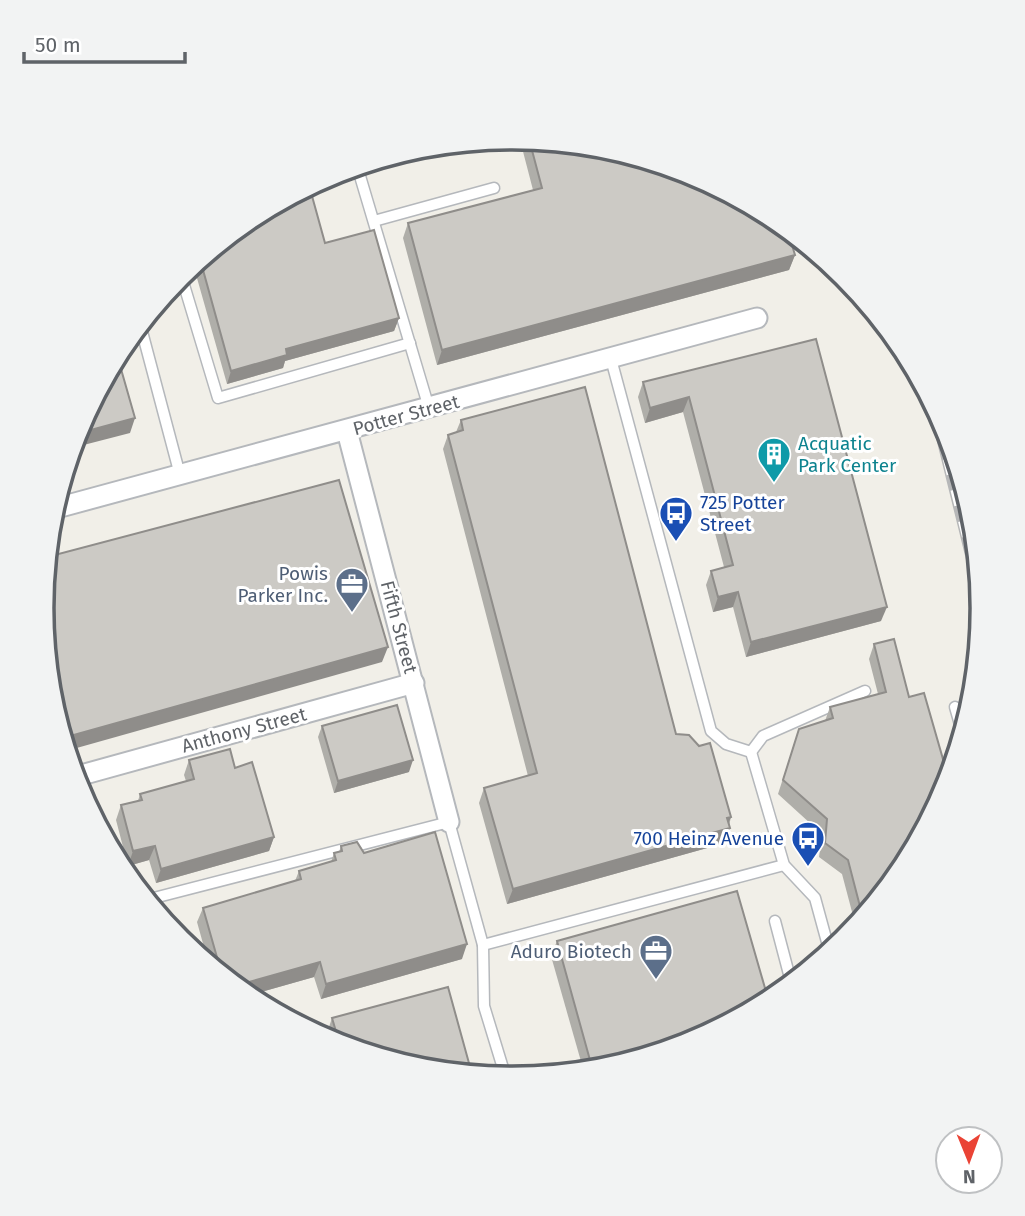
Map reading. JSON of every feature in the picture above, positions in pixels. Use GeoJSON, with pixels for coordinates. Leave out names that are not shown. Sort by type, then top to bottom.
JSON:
{"type":"FeatureCollection","features":[{"type":"Feature","properties":{"kind":"street","name":"Potter Street"},"geometry":{"type":"LineString","coordinates":[[66,505],[430,409],[757,318]]}},
{"type":"Feature","properties":{"kind":"street","name":"Fifth Street"},"geometry":{"type":"LineString","coordinates":[[347,431],[449,822]]}},
{"type":"Feature","properties":{"kind":"street","name":"Anthony Street"},"geometry":{"type":"LineString","coordinates":[[86,774],[414,683]]}},
{"type":"Feature","properties":{"kind":"lane"},"geometry":{"type":"LineString","coordinates":[[360,176],[430,409]]}},
{"type":"Feature","properties":{"kind":"lane"},"geometry":{"type":"LineString","coordinates":[[373,221],[494,188]]}},
{"type":"Feature","properties":{"kind":"lane"},"geometry":{"type":"LineString","coordinates":[[185,288],[218,398],[410,344]]}},
{"type":"Feature","properties":{"kind":"lane"},"geometry":{"type":"LineString","coordinates":[[143,337],[180,475]]}},
{"type":"Feature","properties":{"kind":"lane"},"geometry":{"type":"LineString","coordinates":[[611,359],[711,730],[726,744],[751,752]]}},
{"type":"Feature","properties":{"kind":"lane"},"geometry":{"type":"LineString","coordinates":[[751,752],[763,736],[865,691]]}},
{"type":"Feature","properties":{"kind":"lane"},"geometry":{"type":"LineString","coordinates":[[955,707],[958,716]]}},
{"type":"Feature","properties":{"kind":"lane"},"geometry":{"type":"LineString","coordinates":[[751,752],[784,865],[815,898],[827,942]]}},
{"type":"Feature","properties":{"kind":"lane"},"geometry":{"type":"LineString","coordinates":[[157,897],[449,822],[483,945],[484,1006],[502,1066]]}},
{"type":"Feature","properties":{"kind":"lane"},"geometry":{"type":"LineString","coordinates":[[483,945],[784,865]]}},
{"type":"Feature","properties":{"kind":"lane"},"geometry":{"type":"LineString","coordinates":[[775,921],[789,974]]}},
{"type":"Feature","properties":{"kind":"building"},"geometry":{"type":"Polygon","coordinates":[[[532,151],[572,154],[631,165],[688,185],[742,211],[792,245],[795,255],[442,350],[408,223],[542,188],[532,151]]]}},
{"type":"Feature","properties":{"kind":"building"},"geometry":{"type":"Polygon","coordinates":[[[312,196],[325,243],[374,230],[399,318],[286,349],[287,355],[231,371],[203,270],[258,227],[312,196]]]}},
{"type":"Feature","properties":{"kind":"building","name":"Acquatic Park Center"},"geometry":{"type":"Polygon","coordinates":[[[816,339],[887,607],[751,642],[738,592],[718,597],[711,571],[733,565],[689,397],[650,408],[643,382],[816,339]]]}},
{"type":"Feature","properties":{"kind":"building"},"geometry":{"type":"Polygon","coordinates":[[[121,370],[135,418],[90,430],[121,370]]]}},
{"type":"Feature","properties":{"kind":"building"},"geometry":{"type":"Polygon","coordinates":[[[585,387],[676,734],[689,735],[699,746],[710,743],[731,817],[727,818],[730,828],[513,889],[484,788],[537,773],[448,435],[463,430],[461,420],[585,387]]]}},
{"type":"Feature","properties":{"kind":"building"},"geometry":{"type":"Polygon","coordinates":[[[339,480],[388,647],[73,735],[63,697],[55,638],[57,554],[339,480]]]}},
{"type":"Feature","properties":{"kind":"building"},"geometry":{"type":"Polygon","coordinates":[[[894,639],[909,697],[924,693],[944,761],[923,811],[894,863],[860,906],[848,860],[825,843],[827,819],[783,780],[799,729],[833,718],[830,707],[886,692],[874,644],[894,639]]]}},
{"type":"Feature","properties":{"kind":"building"},"geometry":{"type":"Polygon","coordinates":[[[397,705],[413,760],[338,781],[322,726],[397,705]]]}},
{"type":"Feature","properties":{"kind":"building"},"geometry":{"type":"Polygon","coordinates":[[[230,749],[235,768],[252,762],[274,837],[161,869],[155,846],[133,851],[121,805],[142,800],[140,794],[194,779],[189,760],[230,749]]]}},
{"type":"Feature","properties":{"kind":"building"},"geometry":{"type":"Polygon","coordinates":[[[435,832],[467,944],[326,984],[320,962],[248,982],[217,959],[203,908],[301,879],[299,871],[336,860],[334,853],[342,851],[341,846],[357,842],[364,853],[435,832]]]}},
{"type":"Feature","properties":{"kind":"building","name":"Aduro Biotech"},"geometry":{"type":"Polygon","coordinates":[[[737,891],[766,990],[742,1005],[688,1031],[631,1051],[590,1059],[557,941],[737,891]]]}},
{"type":"Feature","properties":{"kind":"building"},"geometry":{"type":"Polygon","coordinates":[[[448,987],[469,1064],[394,1051],[365,1042],[336,1030],[332,1018],[448,987]]]}},
{"type":"Feature","properties":{"kind":"railway"},"geometry":{"type":"LineString","coordinates":[[945,459],[966,545]]}},
{"type":"Feature","properties":{"kind":"place","name":"Acquatic Park Center"},"geometry":{"type":"Point","coordinates":[774,484]}},
{"type":"Feature","properties":{"kind":"place","name":"725 Potter Street"},"geometry":{"type":"Point","coordinates":[676,543]}},
{"type":"Feature","properties":{"kind":"place","name":"Powis Parker Inc."},"geometry":{"type":"Point","coordinates":[352,614]}},
{"type":"Feature","properties":{"kind":"place","name":"700 Heinz Avenue"},"geometry":{"type":"Point","coordinates":[808,868]}},
{"type":"Feature","properties":{"kind":"place","name":"Aduro Biotech"},"geometry":{"type":"Point","coordinates":[656,981]}}]}
